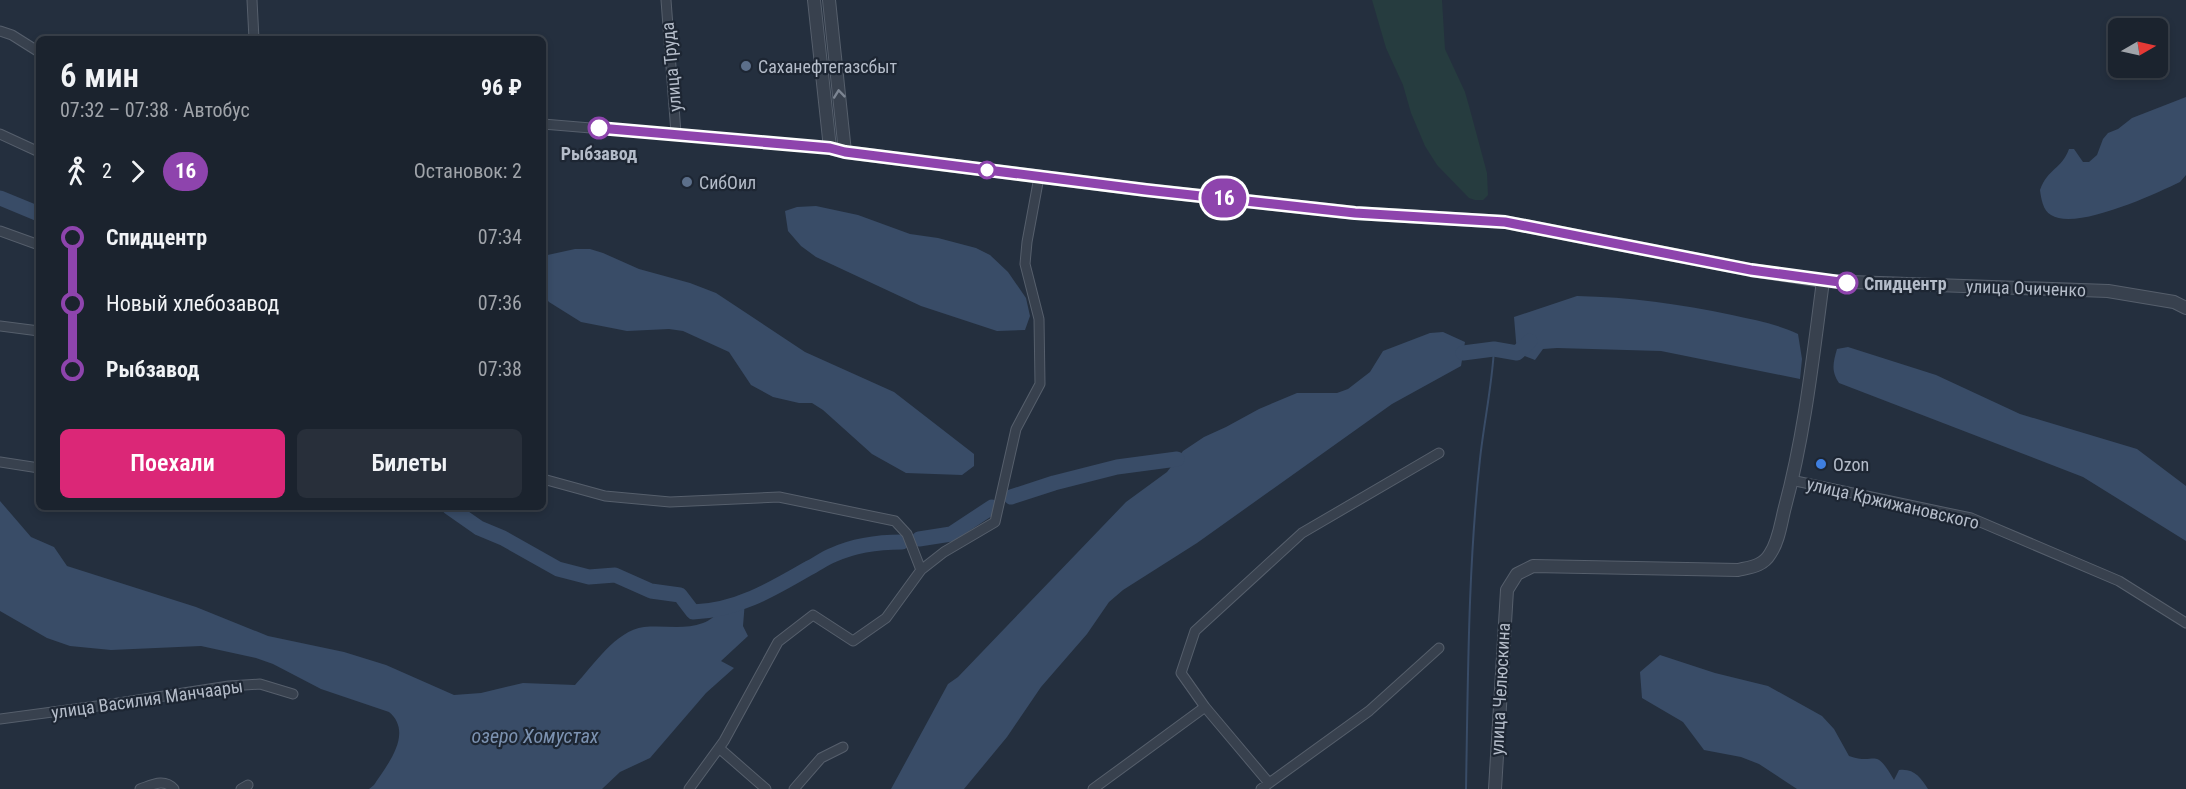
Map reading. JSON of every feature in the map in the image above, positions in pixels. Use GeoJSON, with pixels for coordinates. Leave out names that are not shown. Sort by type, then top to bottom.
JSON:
{"type":"FeatureCollection","features":[{"type":"Feature","properties":{"kind":"street"},"geometry":{"type":"LineString","coordinates":[[252,0],[254,36]]}},
{"type":"Feature","properties":{"kind":"street","name":"улица Труда"},"geometry":{"type":"LineString","coordinates":[[666,0],[676,133]]}},
{"type":"Feature","properties":{"kind":"street"},"geometry":{"type":"LineString","coordinates":[[814,0],[830,148]]}},
{"type":"Feature","properties":{"kind":"street"},"geometry":{"type":"LineString","coordinates":[[829,0],[845,152]]}},
{"type":"Feature","properties":{"kind":"street"},"geometry":{"type":"LineString","coordinates":[[0,31],[12,35],[36,50]]}},
{"type":"Feature","properties":{"kind":"street","name":"улица Очиченко"},"geometry":{"type":"LineString","coordinates":[[546,124],[676,133],[747,142],[830,148],[845,152],[1039,177],[1355,213],[1505,222],[1751,270],[1824,280],[2108,291],[2174,302],[2186,308]]}},
{"type":"Feature","properties":{"kind":"street"},"geometry":{"type":"LineString","coordinates":[[0,134],[36,151]]}},
{"type":"Feature","properties":{"kind":"street"},"geometry":{"type":"LineString","coordinates":[[689,789],[719,748],[777,642],[813,615],[853,641],[886,618],[921,570],[944,552],[995,522],[1016,429],[1040,384],[1039,319],[1025,264],[1039,177]]}},
{"type":"Feature","properties":{"kind":"street"},"geometry":{"type":"LineString","coordinates":[[0,231],[36,244]]}},
{"type":"Feature","properties":{"kind":"street","name":"улица Кржижановского"},"geometry":{"type":"LineString","coordinates":[[1507,590],[1516,574],[1533,567],[1738,570],[1760,565],[1770,556],[1776,543],[1791,480],[1824,280]]}},
{"type":"Feature","properties":{"kind":"street"},"geometry":{"type":"LineString","coordinates":[[0,326],[36,331]]}},
{"type":"Feature","properties":{"kind":"street"},"geometry":{"type":"LineString","coordinates":[[1439,453],[1302,534],[1195,631],[1181,673],[1265,786],[1369,711],[1439,648]]}},
{"type":"Feature","properties":{"kind":"street"},"geometry":{"type":"LineString","coordinates":[[0,462],[36,468]]}},
{"type":"Feature","properties":{"kind":"street"},"geometry":{"type":"LineString","coordinates":[[546,480],[605,496],[670,502],[778,497],[895,521],[907,534],[921,570]]}},
{"type":"Feature","properties":{"kind":"street","name":"улица Кржижановского"},"geometry":{"type":"LineString","coordinates":[[1791,480],[1971,518],[2119,580],[2186,623]]}},
{"type":"Feature","properties":{"kind":"street","name":"улица Челюскина"},"geometry":{"type":"LineString","coordinates":[[1495,789],[1507,590]]}},
{"type":"Feature","properties":{"kind":"street","name":"улица Василия Манчаары"},"geometry":{"type":"LineString","coordinates":[[0,719],[229,686],[260,684],[293,694]]}},
{"type":"Feature","properties":{"kind":"street"},"geometry":{"type":"LineString","coordinates":[[1094,789],[1205,707]]}},
{"type":"Feature","properties":{"kind":"street"},"geometry":{"type":"LineString","coordinates":[[794,789],[821,758],[843,747]]}},
{"type":"Feature","properties":{"kind":"street"},"geometry":{"type":"LineString","coordinates":[[719,748],[766,789]]}},
{"type":"Feature","properties":{"kind":"street"},"geometry":{"type":"LineString","coordinates":[[140,789],[163,783],[174,789]]}},
{"type":"Feature","properties":{"kind":"green space"},"geometry":{"type":"Polygon","coordinates":[[[1372,0],[1442,0],[1445,49],[1465,92],[1487,173],[1488,195],[1483,200],[1469,198],[1437,165],[1425,146],[1411,113],[1403,85],[1386,48],[1372,0]]]}},
{"type":"Feature","properties":{"kind":"water"},"geometry":{"type":"Polygon","coordinates":[[[2186,97],[2186,175],[2180,182],[2135,202],[2096,215],[2063,219],[2046,211],[2040,190],[2047,177],[2063,161],[2069,149],[2074,149],[2083,162],[2089,162],[2097,155],[2108,133],[2118,129],[2132,118],[2186,97]]]}},
{"type":"Feature","properties":{"kind":"water"},"geometry":{"type":"Polygon","coordinates":[[[816,206],[858,215],[910,234],[938,238],[976,248],[990,255],[1008,272],[1026,298],[1030,316],[1025,330],[997,331],[921,306],[816,257],[801,246],[788,231],[785,211],[797,207],[816,206]]]}},
{"type":"Feature","properties":{"kind":"water"},"geometry":{"type":"Polygon","coordinates":[[[575,249],[590,249],[639,269],[690,283],[716,293],[805,352],[894,392],[974,454],[974,466],[962,475],[906,473],[872,454],[812,403],[799,403],[773,397],[751,385],[729,352],[683,331],[669,329],[627,331],[581,322],[546,298],[546,255],[575,249]]]}},
{"type":"Feature","properties":{"kind":"water"},"geometry":{"type":"Polygon","coordinates":[[[1577,296],[1674,304],[1732,315],[1782,328],[1798,334],[1802,359],[1800,379],[1661,351],[1543,349],[1535,360],[1517,353],[1514,317],[1577,296]]]}},
{"type":"Feature","properties":{"kind":"water"},"geometry":{"type":"Polygon","coordinates":[[[1443,332],[1465,342],[1461,366],[1392,404],[1197,543],[1123,590],[1109,602],[1087,634],[1041,687],[1007,737],[964,789],[891,789],[948,684],[958,677],[1126,502],[1167,472],[1183,451],[1204,437],[1259,409],[1297,393],[1337,393],[1348,389],[1370,372],[1383,351],[1430,333],[1443,332]]]}},
{"type":"Feature","properties":{"kind":"water"},"geometry":{"type":"Polygon","coordinates":[[[1848,347],[1936,375],[2020,414],[2137,449],[2186,486],[2186,541],[2083,477],[1839,383],[1834,371],[1837,349],[1848,347]]]}},
{"type":"Feature","properties":{"kind":"water","name":"озеро Хомустах"},"geometry":{"type":"Polygon","coordinates":[[[0,501],[31,537],[54,547],[67,566],[196,607],[268,636],[344,652],[386,665],[454,695],[481,693],[523,683],[575,685],[614,642],[633,630],[644,627],[682,627],[703,623],[733,600],[745,601],[743,626],[748,636],[721,661],[734,668],[706,693],[650,758],[620,772],[602,789],[369,789],[391,759],[399,739],[396,720],[389,712],[321,689],[273,664],[256,658],[201,646],[111,650],[70,646],[47,638],[0,611],[0,501]]]}},
{"type":"Feature","properties":{"kind":"water"},"geometry":{"type":"Polygon","coordinates":[[[1660,655],[1715,673],[1768,686],[1822,716],[1834,729],[1849,756],[1878,760],[1894,780],[1899,770],[1913,772],[1928,789],[1797,789],[1759,764],[1741,757],[1704,750],[1683,722],[1642,698],[1640,672],[1660,655]]]}},
{"type":"Feature","properties":{"kind":"waterway"},"geometry":{"type":"LineString","coordinates":[[0,198],[36,213]]}},
{"type":"Feature","properties":{"kind":"waterway"},"geometry":{"type":"LineString","coordinates":[[1463,353],[1494,349],[1517,353],[1530,341]]}},
{"type":"Feature","properties":{"kind":"waterway"},"geometry":{"type":"LineString","coordinates":[[1466,789],[1473,541],[1480,459],[1494,349]]}},
{"type":"Feature","properties":{"kind":"waterway"},"geometry":{"type":"LineString","coordinates":[[1011,497],[1117,467],[1177,459]]}},
{"type":"Feature","properties":{"kind":"waterway"},"geometry":{"type":"LineString","coordinates":[[919,539],[951,534],[992,507]]}},
{"type":"Feature","properties":{"kind":"waterway"},"geometry":{"type":"LineString","coordinates":[[453,510],[479,528],[503,538],[558,569],[589,577],[615,575],[651,591],[680,595],[693,612],[724,608],[754,598],[841,552],[867,545],[902,542]]}},
{"type":"Feature","properties":{"kind":"bus line","name":"16"},"geometry":{"type":"LineString","coordinates":[[599,128],[830,148],[845,152],[1146,190],[1355,213],[1505,222],[1751,270],[1847,283]]}},
{"type":"Feature","properties":{"kind":"place","name":"Саханефтегазсбыт"},"geometry":{"type":"Point","coordinates":[746,66]}},
{"type":"Feature","properties":{"kind":"place","name":"Рыбзавод"},"geometry":{"type":"Point","coordinates":[599,128]}},
{"type":"Feature","properties":{"kind":"place","name":"СибОил"},"geometry":{"type":"Point","coordinates":[687,182]}},
{"type":"Feature","properties":{"kind":"place","name":"Спидцентр"},"geometry":{"type":"Point","coordinates":[1847,283]}},
{"type":"Feature","properties":{"kind":"place","name":"Ozon"},"geometry":{"type":"Point","coordinates":[1821,464]}}]}
